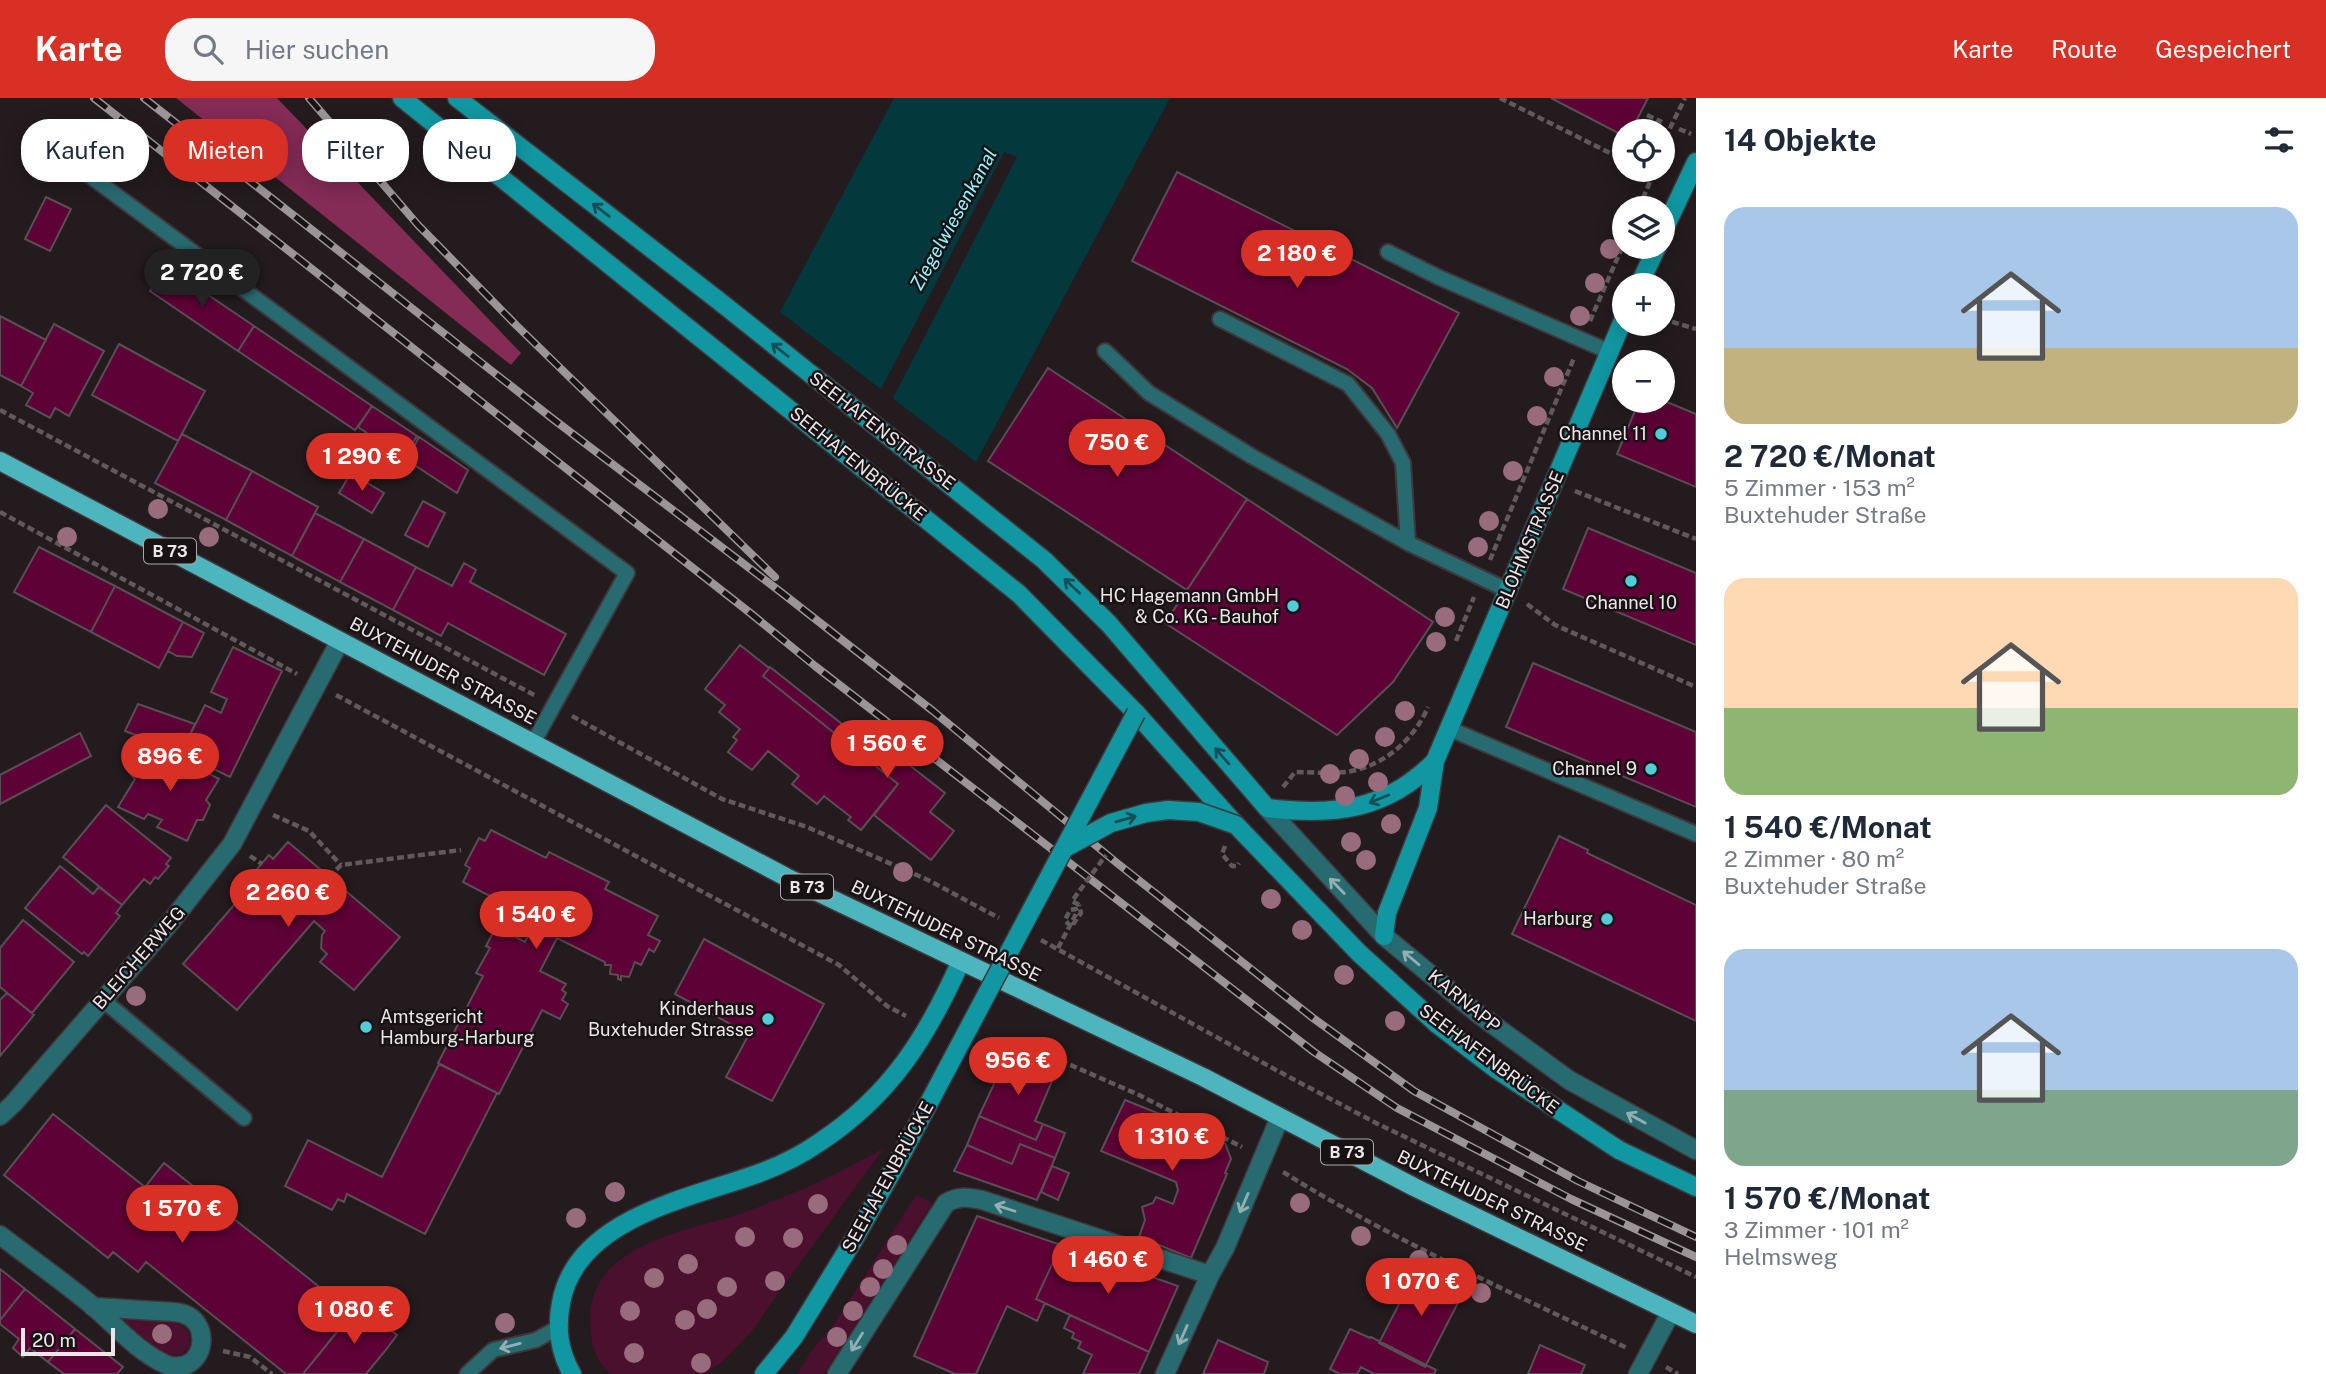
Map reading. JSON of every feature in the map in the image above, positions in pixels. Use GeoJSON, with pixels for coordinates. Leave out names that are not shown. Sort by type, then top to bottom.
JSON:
{"type":"FeatureCollection","features":[{"type":"Feature","properties":{"kind":"main road","name":"SEEHAFENBRÜCKE"},"geometry":{"type":"LineString","coordinates":[[402,98],[1019,594],[1136,713],[1236,825],[1359,953],[1437,1024],[1496,1069],[1619,1150],[1696,1187]]}},
{"type":"Feature","properties":{"kind":"main road","name":"SEEHAFENSTRASSE"},"geometry":{"type":"LineString","coordinates":[[457,98],[719,301],[1044,560],[1109,624],[1266,808]]}},
{"type":"Feature","properties":{"kind":"main road"},"geometry":{"type":"LineString","coordinates":[[1675,212],[1691,184],[1696,162]]}},
{"type":"Feature","properties":{"kind":"main road","name":"BLOHMSTRASSE"},"geometry":{"type":"LineString","coordinates":[[1384,936],[1387,913],[1428,808],[1435,761],[1617,336]]}},
{"type":"Feature","properties":{"kind":"main road","name":"BUXTEHUDER STRASSE"},"geometry":{"type":"LineString","coordinates":[[0,461],[786,877],[1203,1077],[1414,1187],[1696,1324]]}},
{"type":"Feature","properties":{"kind":"main road","name":"SEEHAFENBRÜCKE"},"geometry":{"type":"LineString","coordinates":[[764,1374],[794,1337],[897,1163],[1136,713]]}},
{"type":"Feature","properties":{"kind":"main road","name":"BLOHMSTRASSE"},"geometry":{"type":"LineString","coordinates":[[1266,808],[1322,812],[1355,808],[1376,802],[1397,791],[1420,777],[1435,761]]}},
{"type":"Feature","properties":{"kind":"main road"},"geometry":{"type":"LineString","coordinates":[[1065,848],[1111,823],[1168,810],[1199,812],[1236,825]]}},
{"type":"Feature","properties":{"kind":"main road"},"geometry":{"type":"LineString","coordinates":[[572,1374],[562,1355],[559,1327],[563,1293],[569,1276],[606,1236],[644,1212],[757,1175],[789,1161],[819,1143],[866,1106],[895,1077],[923,1038],[961,961]]}},
{"type":"Feature","properties":{"kind":"street","name":"BLEICHERWEG"},"geometry":{"type":"LineString","coordinates":[[0,1116],[103,1000],[232,844],[340,641]]}},
{"type":"Feature","properties":{"kind":"street","name":"KARNAPP"},"geometry":{"type":"LineString","coordinates":[[1266,808],[1384,936],[1477,1013],[1569,1080],[1696,1150]]}},
{"type":"Feature","properties":{"kind":"street"},"geometry":{"type":"LineString","coordinates":[[1165,1374],[1225,1248],[1280,1117]]}},
{"type":"Feature","properties":{"kind":"street"},"geometry":{"type":"LineString","coordinates":[[837,1374],[946,1203],[952,1199],[969,1197],[982,1200],[1210,1275]]}},
{"type":"Feature","properties":{"kind":"street"},"geometry":{"type":"LineString","coordinates":[[0,1236],[93,1307],[128,1340],[168,1366],[186,1364],[198,1353],[202,1337],[200,1330],[191,1318],[184,1314],[93,1307]]}},
{"type":"Feature","properties":{"kind":"street"},"geometry":{"type":"LineString","coordinates":[[1639,1374],[1671,1312]]}},
{"type":"Feature","properties":{"kind":"lane"},"geometry":{"type":"LineString","coordinates":[[98,182],[627,573],[533,743]]}},
{"type":"Feature","properties":{"kind":"lane"},"geometry":{"type":"LineString","coordinates":[[1388,252],[1438,277],[1610,352]]}},
{"type":"Feature","properties":{"kind":"lane"},"geometry":{"type":"LineString","coordinates":[[1220,318],[1348,384],[1388,434],[1403,463],[1408,543]]}},
{"type":"Feature","properties":{"kind":"lane"},"geometry":{"type":"LineString","coordinates":[[1105,351],[1149,393],[1253,457],[1408,543],[1509,591]]}},
{"type":"Feature","properties":{"kind":"lane"},"geometry":{"type":"LineString","coordinates":[[1450,729],[1696,834]]}},
{"type":"Feature","properties":{"kind":"lane"},"geometry":{"type":"LineString","coordinates":[[103,1000],[244,1118]]}},
{"type":"Feature","properties":{"kind":"lane"},"geometry":{"type":"LineString","coordinates":[[467,1374],[493,1350],[536,1340],[559,1327]]}},
{"type":"Feature","properties":{"kind":"path"},"geometry":{"type":"LineString","coordinates":[[1500,98],[1612,154]]}},
{"type":"Feature","properties":{"kind":"path"},"geometry":{"type":"LineString","coordinates":[[1674,119],[1685,98]]}},
{"type":"Feature","properties":{"kind":"path"},"geometry":{"type":"LineString","coordinates":[[1647,115],[1656,119]]}},
{"type":"Feature","properties":{"kind":"path"},"geometry":{"type":"LineString","coordinates":[[1679,129],[1692,134]]}},
{"type":"Feature","properties":{"kind":"path"},"geometry":{"type":"LineString","coordinates":[[1451,654],[1617,259]]}},
{"type":"Feature","properties":{"kind":"path"},"geometry":{"type":"LineString","coordinates":[[1675,322],[1696,329]]}},
{"type":"Feature","properties":{"kind":"path"},"geometry":{"type":"LineString","coordinates":[[0,410],[554,706],[722,799],[807,827],[928,880],[1011,923]]}},
{"type":"Feature","properties":{"kind":"path"},"geometry":{"type":"LineString","coordinates":[[1602,502],[1696,540]]}},
{"type":"Feature","properties":{"kind":"path"},"geometry":{"type":"LineString","coordinates":[[0,512],[839,965],[871,990]]}},
{"type":"Feature","properties":{"kind":"path"},"geometry":{"type":"LineString","coordinates":[[1509,591],[1555,625],[1696,687]]}},
{"type":"Feature","properties":{"kind":"path"},"geometry":{"type":"LineString","coordinates":[[1295,772],[1344,772],[1383,759],[1408,740],[1421,723],[1431,701]]}},
{"type":"Feature","properties":{"kind":"path"},"geometry":{"type":"LineString","coordinates":[[252,805],[309,831],[341,865]]}},
{"type":"Feature","properties":{"kind":"path"},"geometry":{"type":"LineString","coordinates":[[1219,838],[1228,842]]}},
{"type":"Feature","properties":{"kind":"path"},"geometry":{"type":"LineString","coordinates":[[329,877],[341,865],[461,850]]}},
{"type":"Feature","properties":{"kind":"path"},"geometry":{"type":"LineString","coordinates":[[1058,948],[1068,929],[1073,920],[1077,912],[1076,909],[1070,910],[1065,920],[1068,925],[1071,927],[1081,913],[1079,905],[1072,901],[1109,852]]}},
{"type":"Feature","properties":{"kind":"path"},"geometry":{"type":"LineString","coordinates":[[1034,936],[1365,1117],[1696,1277]]}},
{"type":"Feature","properties":{"kind":"path"},"geometry":{"type":"LineString","coordinates":[[238,1355],[250,1357],[270,1374]]}},
{"type":"Feature","properties":{"kind":"shaded area"},"geometry":{"type":"Polygon","coordinates":[[[176,98],[277,98],[302,124],[302,182],[357,182],[521,353],[511,365],[281,182],[288,182],[288,119],[202,119],[176,98]]]}},
{"type":"Feature","properties":{"kind":"shaded area"},"geometry":{"type":"Polygon","coordinates":[[[884,1148],[753,1330],[722,1362],[705,1374],[610,1374],[605,1368],[594,1350],[591,1336],[594,1295],[606,1274],[623,1257],[646,1244],[743,1213],[796,1192],[884,1148]]]}},
{"type":"Feature","properties":{"kind":"shaded area"},"geometry":{"type":"Polygon","coordinates":[[[916,1195],[932,1203],[824,1374],[797,1374],[813,1349],[833,1326],[916,1195]]]}},
{"type":"Feature","properties":{"kind":"shaded area"},"geometry":{"type":"Polygon","coordinates":[[[129,1318],[164,1319],[179,1324],[190,1336],[189,1347],[180,1355],[165,1354],[126,1325],[124,1321],[129,1318]]]}},
{"type":"Feature","properties":{"kind":"water","name":"Ziegelwiesenkanal"},"geometry":{"type":"Polygon","coordinates":[[[894,98],[1170,98],[976,462],[780,312],[894,98]]]}},
{"type":"Feature","properties":{"kind":"pier"},"geometry":{"type":"Polygon","coordinates":[[[1004,152],[1017,157],[892,400],[880,391],[1004,152]]]}},
{"type":"Feature","properties":{"kind":"building"},"geometry":{"type":"Polygon","coordinates":[[[1551,98],[1648,98],[1637,119],[1612,119],[1612,130],[1551,98]]]}},
{"type":"Feature","properties":{"kind":"building"},"geometry":{"type":"Polygon","coordinates":[[[1177,172],[1459,313],[1397,428],[1372,388],[1347,369],[1132,261],[1177,172]]]}},
{"type":"Feature","properties":{"kind":"building"},"geometry":{"type":"Polygon","coordinates":[[[46,197],[71,209],[50,251],[25,239],[46,197]]]}},
{"type":"Feature","properties":{"kind":"building"},"geometry":{"type":"Polygon","coordinates":[[[167,267],[254,326],[238,351],[150,291],[167,267]]]}},
{"type":"Feature","properties":{"kind":"building"},"geometry":{"type":"Polygon","coordinates":[[[0,316],[46,340],[21,386],[0,375],[0,316]]]}},
{"type":"Feature","properties":{"kind":"building"},"geometry":{"type":"Polygon","coordinates":[[[54,324],[104,351],[69,416],[55,408],[50,418],[26,405],[33,393],[21,386],[54,324]]]}},
{"type":"Feature","properties":{"kind":"building"},"geometry":{"type":"Polygon","coordinates":[[[254,326],[372,406],[355,430],[238,351],[254,326]]]}},
{"type":"Feature","properties":{"kind":"building"},"geometry":{"type":"Polygon","coordinates":[[[119,344],[205,391],[178,441],[92,395],[119,344]]]}},
{"type":"Feature","properties":{"kind":"building","name":"HC Hagemann GmbH & Co. KG - Bauhof"},"geometry":{"type":"Polygon","coordinates":[[[1048,368],[1247,499],[1187,590],[988,461],[1048,368]]]}},
{"type":"Feature","properties":{"kind":"building","name":"Channel 11"},"geometry":{"type":"Polygon","coordinates":[[[1675,405],[1696,414],[1696,487],[1617,454],[1634,413],[1675,413],[1675,405]]]}},
{"type":"Feature","properties":{"kind":"building"},"geometry":{"type":"Polygon","coordinates":[[[372,406],[417,436],[403,457],[358,427],[372,406]]]}},
{"type":"Feature","properties":{"kind":"building"},"geometry":{"type":"Polygon","coordinates":[[[182,434],[252,471],[226,520],[155,483],[182,434]]]}},
{"type":"Feature","properties":{"kind":"building"},"geometry":{"type":"Polygon","coordinates":[[[419,437],[468,470],[457,493],[407,460],[419,437]]]}},
{"type":"Feature","properties":{"kind":"building"},"geometry":{"type":"Polygon","coordinates":[[[252,471],[318,507],[292,556],[226,520],[252,471]]]}},
{"type":"Feature","properties":{"kind":"building"},"geometry":{"type":"Polygon","coordinates":[[[351,473],[384,493],[372,513],[339,493],[351,473]]]}},
{"type":"Feature","properties":{"kind":"building","name":"HC Hagemann GmbH & Co. KG - Bauhof"},"geometry":{"type":"Polygon","coordinates":[[[1247,499],[1433,622],[1393,682],[1337,735],[1165,623],[1247,499]]]}},
{"type":"Feature","properties":{"kind":"building"},"geometry":{"type":"Polygon","coordinates":[[[423,501],[445,513],[428,547],[405,535],[423,501]]]}},
{"type":"Feature","properties":{"kind":"building"},"geometry":{"type":"Polygon","coordinates":[[[315,513],[364,539],[340,582],[292,556],[315,513]]]}},
{"type":"Feature","properties":{"kind":"building","name":"Channel 10"},"geometry":{"type":"Polygon","coordinates":[[[1588,528],[1696,573],[1696,645],[1563,589],[1588,528]]]}},
{"type":"Feature","properties":{"kind":"building"},"geometry":{"type":"Polygon","coordinates":[[[364,539],[416,567],[393,610],[340,582],[364,539]]]}},
{"type":"Feature","properties":{"kind":"building"},"geometry":{"type":"Polygon","coordinates":[[[39,547],[115,586],[91,632],[14,592],[39,547]]]}},
{"type":"Feature","properties":{"kind":"building"},"geometry":{"type":"Polygon","coordinates":[[[464,563],[476,570],[470,582],[566,634],[544,675],[448,623],[441,636],[393,610],[416,567],[452,586],[464,563]]]}},
{"type":"Feature","properties":{"kind":"building"},"geometry":{"type":"Polygon","coordinates":[[[115,586],[183,622],[159,668],[91,632],[115,586]]]}},
{"type":"Feature","properties":{"kind":"building"},"geometry":{"type":"Polygon","coordinates":[[[183,622],[204,633],[192,657],[177,656],[168,651],[183,622]]]}},
{"type":"Feature","properties":{"kind":"building"},"geometry":{"type":"Polygon","coordinates":[[[740,645],[769,668],[763,676],[898,784],[861,830],[848,820],[851,817],[824,796],[817,804],[792,784],[799,776],[768,751],[752,770],[728,752],[737,740],[733,737],[740,729],[719,712],[725,705],[705,689],[740,645]]]}},
{"type":"Feature","properties":{"kind":"building"},"geometry":{"type":"Polygon","coordinates":[[[233,647],[282,671],[230,777],[181,753],[205,705],[221,713],[227,699],[211,692],[233,647]]]}},
{"type":"Feature","properties":{"kind":"building","name":"Channel 9"},"geometry":{"type":"Polygon","coordinates":[[[1533,663],[1696,732],[1696,807],[1506,727],[1533,663]]]}},
{"type":"Feature","properties":{"kind":"building"},"geometry":{"type":"Polygon","coordinates":[[[770,667],[856,735],[862,728],[945,793],[930,812],[954,831],[931,860],[874,815],[898,784],[763,676],[770,667]]]}},
{"type":"Feature","properties":{"kind":"building"},"geometry":{"type":"Polygon","coordinates":[[[138,704],[195,724],[181,753],[125,731],[138,704]]]}},
{"type":"Feature","properties":{"kind":"building"},"geometry":{"type":"Polygon","coordinates":[[[80,733],[91,756],[0,804],[0,775],[80,733]]]}},
{"type":"Feature","properties":{"kind":"building"},"geometry":{"type":"Polygon","coordinates":[[[167,746],[190,758],[187,762],[219,779],[206,800],[210,805],[203,820],[197,820],[187,841],[157,827],[162,820],[148,814],[144,819],[118,807],[135,779],[128,771],[134,759],[155,770],[167,746]]]}},
{"type":"Feature","properties":{"kind":"building"},"geometry":{"type":"Polygon","coordinates":[[[106,805],[171,858],[166,864],[169,866],[158,879],[155,877],[150,884],[144,879],[122,905],[63,857],[106,805]]]}},
{"type":"Feature","properties":{"kind":"building"},"geometry":{"type":"Polygon","coordinates":[[[491,830],[546,858],[549,852],[609,882],[605,889],[658,916],[648,935],[660,941],[654,952],[649,949],[641,965],[635,962],[629,977],[621,976],[621,980],[618,975],[610,974],[611,965],[605,965],[605,962],[557,938],[540,971],[566,984],[562,990],[566,993],[562,1000],[568,1004],[560,1019],[542,1010],[499,1094],[438,1063],[483,976],[476,973],[490,948],[486,946],[496,927],[525,942],[534,925],[513,914],[515,909],[463,882],[470,868],[465,865],[479,838],[485,841],[491,830]]]}},
{"type":"Feature","properties":{"kind":"building","name":"Harburg"},"geometry":{"type":"Polygon","coordinates":[[[1559,836],[1588,850],[1587,853],[1696,905],[1696,1021],[1512,934],[1559,836]]]}},
{"type":"Feature","properties":{"kind":"building"},"geometry":{"type":"Polygon","coordinates":[[[288,842],[400,937],[354,990],[320,962],[327,954],[321,948],[325,931],[314,921],[237,1010],[183,964],[241,897],[237,893],[269,855],[273,859],[288,842]]]}},
{"type":"Feature","properties":{"kind":"building"},"geometry":{"type":"Polygon","coordinates":[[[60,866],[93,894],[99,887],[122,905],[116,913],[120,916],[88,956],[25,908],[60,866]]]}},
{"type":"Feature","properties":{"kind":"building"},"geometry":{"type":"Polygon","coordinates":[[[23,920],[74,962],[32,1013],[0,987],[0,948],[23,920]]]}},
{"type":"Feature","properties":{"kind":"building","name":"Kinderhaus Buxtehuder Strasse"},"geometry":{"type":"Polygon","coordinates":[[[704,939],[824,1004],[772,1101],[726,1077],[749,1034],[675,994],[704,939]]]}},
{"type":"Feature","properties":{"kind":"building"},"geometry":{"type":"Polygon","coordinates":[[[7,993],[34,1015],[0,1056],[0,1000],[7,993]]]}},
{"type":"Feature","properties":{"kind":"building"},"geometry":{"type":"Polygon","coordinates":[[[1008,1054],[1055,1074],[1035,1121],[1043,1124],[1036,1140],[979,1116],[1008,1054]]]}},
{"type":"Feature","properties":{"kind":"building"},"geometry":{"type":"Polygon","coordinates":[[[439,1064],[497,1093],[425,1234],[347,1194],[344,1202],[338,1199],[332,1210],[285,1186],[308,1140],[382,1177],[439,1064]]]}},
{"type":"Feature","properties":{"kind":"building"},"geometry":{"type":"Polygon","coordinates":[[[1125,1100],[1212,1135],[1211,1138],[1225,1143],[1231,1159],[1225,1173],[1227,1174],[1191,1258],[1139,1237],[1145,1220],[1142,1207],[1153,1203],[1156,1197],[1173,1204],[1178,1190],[1176,1182],[1101,1151],[1125,1100]]]}},
{"type":"Feature","properties":{"kind":"building"},"geometry":{"type":"Polygon","coordinates":[[[53,1114],[145,1187],[164,1163],[352,1313],[303,1374],[286,1374],[146,1262],[138,1272],[113,1252],[108,1258],[4,1175],[53,1114]]]}},
{"type":"Feature","properties":{"kind":"building"},"geometry":{"type":"Polygon","coordinates":[[[979,1116],[1036,1140],[1043,1124],[1065,1133],[1055,1158],[1020,1144],[1012,1164],[967,1145],[979,1116]]]}},
{"type":"Feature","properties":{"kind":"building"},"geometry":{"type":"Polygon","coordinates":[[[1020,1144],[1055,1158],[1037,1200],[954,1171],[967,1145],[1012,1164],[1020,1144]]]}},
{"type":"Feature","properties":{"kind":"building"},"geometry":{"type":"Polygon","coordinates":[[[1052,1166],[1069,1173],[1058,1200],[1041,1192],[1052,1166]]]}},
{"type":"Feature","properties":{"kind":"building"},"geometry":{"type":"Polygon","coordinates":[[[977,1216],[1061,1245],[1036,1299],[1045,1303],[1037,1321],[1007,1306],[976,1374],[955,1374],[914,1356],[977,1216]]]}},
{"type":"Feature","properties":{"kind":"building"},"geometry":{"type":"Polygon","coordinates":[[[1061,1245],[1178,1286],[1149,1352],[1036,1299],[1061,1245]]]}},
{"type":"Feature","properties":{"kind":"building"},"geometry":{"type":"Polygon","coordinates":[[[0,1269],[25,1289],[0,1320],[0,1269]]]}},
{"type":"Feature","properties":{"kind":"building"},"geometry":{"type":"Polygon","coordinates":[[[1417,1269],[1463,1293],[1425,1367],[1379,1343],[1417,1269]]]}},
{"type":"Feature","properties":{"kind":"building"},"geometry":{"type":"Polygon","coordinates":[[[25,1289],[75,1329],[48,1362],[30,1348],[23,1357],[13,1348],[19,1339],[0,1324],[0,1320],[25,1289]]]}},
{"type":"Feature","properties":{"kind":"building"},"geometry":{"type":"Polygon","coordinates":[[[359,1305],[397,1335],[385,1351],[366,1374],[303,1374],[359,1305]]]}},
{"type":"Feature","properties":{"kind":"building"},"geometry":{"type":"Polygon","coordinates":[[[1070,1315],[1149,1352],[1139,1374],[1083,1374],[1092,1355],[1078,1348],[1081,1342],[1072,1338],[1074,1333],[1064,1328],[1070,1315]]]}},
{"type":"Feature","properties":{"kind":"building"},"geometry":{"type":"Polygon","coordinates":[[[75,1329],[123,1367],[117,1374],[64,1374],[48,1362],[75,1329]]]}},
{"type":"Feature","properties":{"kind":"building"},"geometry":{"type":"Polygon","coordinates":[[[1350,1329],[1436,1370],[1434,1374],[1374,1374],[1361,1367],[1357,1374],[1340,1374],[1330,1369],[1350,1329]]]}},
{"type":"Feature","properties":{"kind":"building"},"geometry":{"type":"Polygon","coordinates":[[[1218,1340],[1268,1362],[1264,1374],[1203,1374],[1218,1340]]]}},
{"type":"Feature","properties":{"kind":"building"},"geometry":{"type":"Polygon","coordinates":[[[1540,1345],[1585,1365],[1581,1374],[1528,1374],[1540,1345]]]}},
{"type":"Feature","properties":{"kind":"railway"},"geometry":{"type":"LineString","coordinates":[[94,98],[815,666],[1314,1052],[1397,1108],[1571,1199],[1696,1257]]}},
{"type":"Feature","properties":{"kind":"railway"},"geometry":{"type":"LineString","coordinates":[[144,98],[553,419],[933,711],[1117,863],[1313,1018],[1414,1091],[1578,1181],[1696,1237]]}},
{"type":"Feature","properties":{"kind":"railway"},"geometry":{"type":"LineString","coordinates":[[309,98],[418,225],[516,325],[775,577]]}},
{"type":"Feature","properties":{"kind":"place","name":"Channel 11"},"geometry":{"type":"Point","coordinates":[1661,434]}},
{"type":"Feature","properties":{"kind":"place","name":"Channel 10"},"geometry":{"type":"Point","coordinates":[1631,581]}},
{"type":"Feature","properties":{"kind":"place","name":"HC Hagemann GmbH & Co. KG - Bauhof"},"geometry":{"type":"Point","coordinates":[1293,606]}},
{"type":"Feature","properties":{"kind":"place","name":"Channel 9"},"geometry":{"type":"Point","coordinates":[1651,769]}},
{"type":"Feature","properties":{"kind":"place","name":"Harburg"},"geometry":{"type":"Point","coordinates":[1607,919]}},
{"type":"Feature","properties":{"kind":"place","name":"Kinderhaus Buxtehuder Strasse"},"geometry":{"type":"Point","coordinates":[768,1019]}},
{"type":"Feature","properties":{"kind":"place","name":"Amtsgericht Hamburg-Harburg"},"geometry":{"type":"Point","coordinates":[366,1027]}}]}
